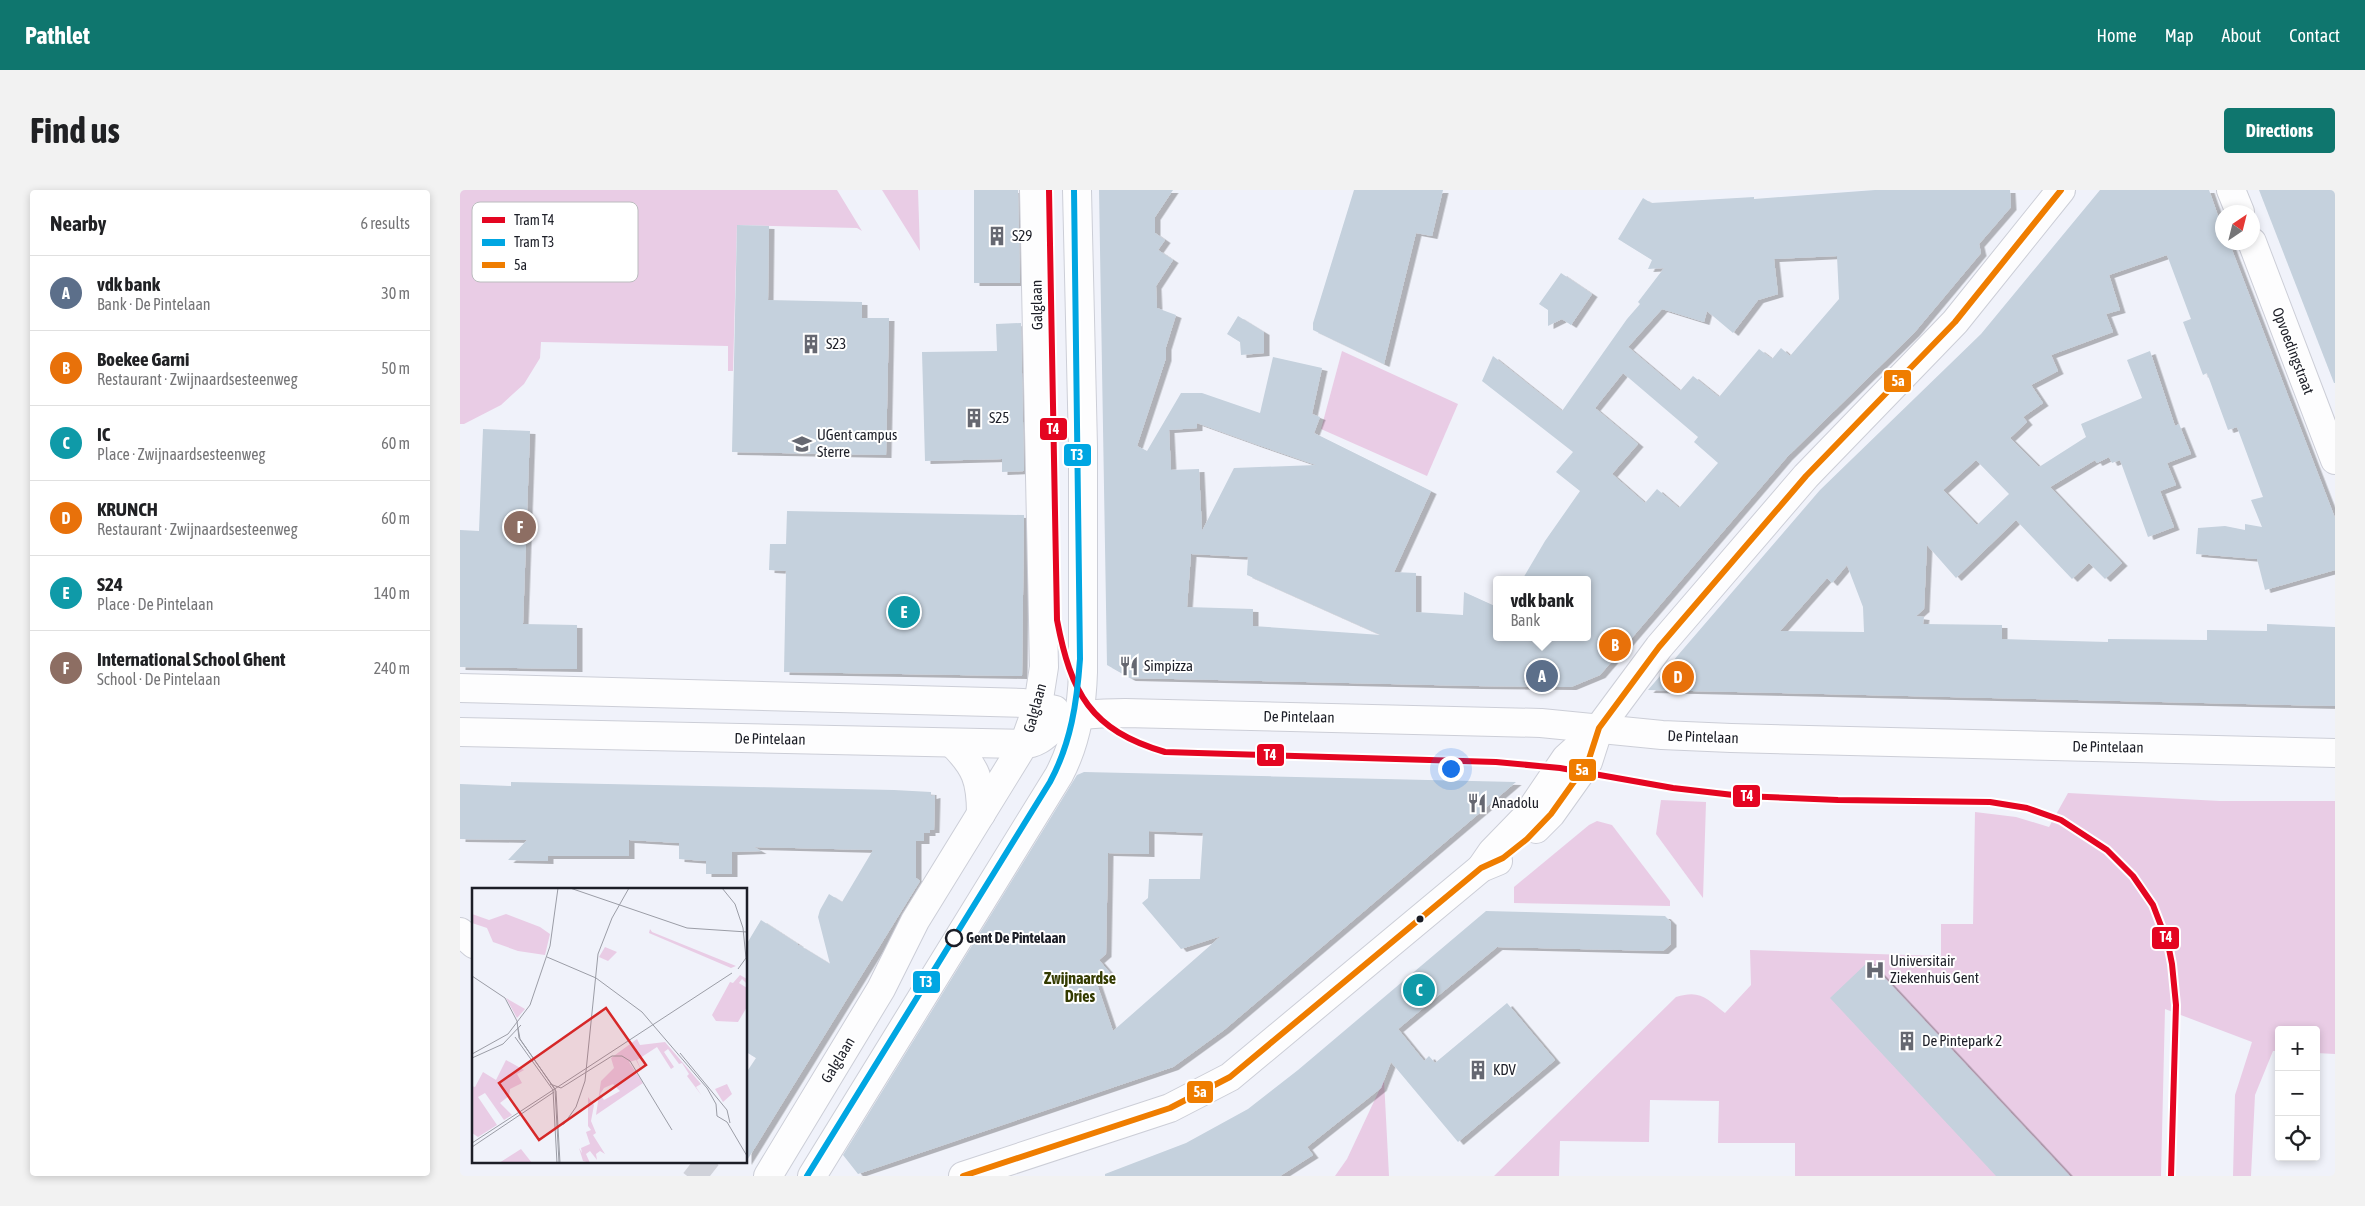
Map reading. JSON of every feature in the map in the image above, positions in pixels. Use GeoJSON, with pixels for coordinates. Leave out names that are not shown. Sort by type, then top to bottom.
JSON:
{"type":"FeatureCollection","features":[{"type":"Feature","properties":{"kind":"street","name":"Galglaan"},"geometry":{"type":"LineString","coordinates":[[773,1167],[881,989],[915,921],[1024,744],[1038,705],[1044,667],[1034,190]]}},
{"type":"Feature","properties":{"kind":"street"},"geometry":{"type":"LineString","coordinates":[[812,1176],[1059,775],[1070,750],[1083,672],[1083,447],[1077,190]]}},
{"type":"Feature","properties":{"kind":"street"},"geometry":{"type":"LineString","coordinates":[[963,1176],[1170,1108],[1230,1077],[1481,868],[1503,858],[1527,839],[1551,814],[1588,762],[1599,728],[1659,647],[1850,428],[1955,322],[2061,190]]}},
{"type":"Feature","properties":{"kind":"street"},"geometry":{"type":"LineString","coordinates":[[2231,190],[2237,205]]}},
{"type":"Feature","properties":{"kind":"street","name":"Opvoedingstraat"},"geometry":{"type":"LineString","coordinates":[[2255,250],[2335,460]]}},
{"type":"Feature","properties":{"kind":"street","name":"De Pintelaan"},"geometry":{"type":"LineString","coordinates":[[460,688],[1023,702],[1038,705],[1075,718]]}},
{"type":"Feature","properties":{"kind":"street","name":"De Pintelaan"},"geometry":{"type":"LineString","coordinates":[[460,732],[1024,744],[1035,743],[1060,723],[1075,718],[1125,713],[1540,723],[1662,735],[1731,738],[2335,753]]}},
{"type":"Feature","properties":{"kind":"street"},"geometry":{"type":"LineString","coordinates":[[952,743],[966,757],[977,774],[981,791],[981,814]]}},
{"type":"Feature","properties":{"kind":"street"},"geometry":{"type":"LineString","coordinates":[[773,1167],[805,1176]]}},
{"type":"Feature","properties":{"kind":"shaded area"},"geometry":{"type":"Polygon","coordinates":[[[460,190],[837,190],[862,231],[857,228],[737,225],[733,371],[728,371],[728,346],[541,342],[540,358],[524,384],[501,405],[464,424],[460,424],[460,190]]]}},
{"type":"Feature","properties":{"kind":"shaded area"},"geometry":{"type":"Polygon","coordinates":[[[882,190],[918,190],[920,251],[882,190]]]}},
{"type":"Feature","properties":{"kind":"shaded area"},"geometry":{"type":"Polygon","coordinates":[[[1342,351],[1458,404],[1427,476],[1321,429],[1342,351]]]}},
{"type":"Feature","properties":{"kind":"shaded area"},"geometry":{"type":"Polygon","coordinates":[[[2068,793],[2220,801],[2335,801],[2335,1054],[2320,1053],[2320,1026],[2275,1026],[2275,1051],[2273,1051],[2255,1095],[2251,1176],[2233,1176],[2235,1095],[2252,1042],[2165,1009],[2161,1176],[1795,1176],[1795,1143],[1718,1143],[1719,1101],[1650,1100],[1649,1142],[1560,1141],[1559,1176],[1494,1176],[1676,997],[1692,994],[1698,995],[1725,1013],[1751,985],[1750,950],[1941,956],[1941,924],[1973,924],[1975,812],[2016,817],[2049,827],[2068,793]]]}},
{"type":"Feature","properties":{"kind":"shaded area"},"geometry":{"type":"Polygon","coordinates":[[[1661,800],[1706,802],[1703,898],[1656,834],[1661,800]]]}},
{"type":"Feature","properties":{"kind":"shaded area"},"geometry":{"type":"Polygon","coordinates":[[[1597,821],[1612,825],[1670,901],[1670,906],[1514,903],[1514,887],[1589,825],[1597,821]]]}},
{"type":"Feature","properties":{"kind":"shaded area"},"geometry":{"type":"Polygon","coordinates":[[[1384,1080],[1389,1176],[1335,1176],[1347,1159],[1384,1080]]]}},
{"type":"Feature","properties":{"kind":"building","name":"S29"},"geometry":{"type":"Polygon","coordinates":[[[974,190],[1018,190],[1020,283],[974,283],[974,190]]]}},
{"type":"Feature","properties":{"kind":"building"},"geometry":{"type":"Polygon","coordinates":[[[1099,190],[1173,190],[1155,217],[1155,233],[1165,240],[1158,250],[1173,260],[1156,286],[1157,308],[1176,315],[1166,347],[1166,358],[1137,446],[1147,451],[1181,393],[1202,393],[1260,413],[1273,357],[1322,368],[1312,414],[1320,417],[1314,433],[1431,491],[1394,572],[1416,573],[1416,612],[1463,615],[1464,592],[1493,605],[1493,641],[1591,641],[1591,576],[1524,576],[1545,541],[1580,491],[1556,472],[1573,452],[1482,381],[1493,356],[1562,411],[1664,268],[1648,269],[1652,260],[1618,239],[1643,198],[1651,203],[1754,197],[1754,199],[1875,190],[2010,190],[2011,207],[1979,244],[1981,253],[1914,333],[1787,457],[1600,675],[1571,687],[1130,678],[1107,665],[1099,190]],[[1837,256],[1774,259],[1778,294],[1758,300],[1733,333],[1707,311],[1704,322],[1662,309],[1628,347],[1680,391],[1693,376],[1719,397],[1759,349],[1772,359],[1781,348],[1790,356],[1839,299],[1837,256]],[[1623,373],[1595,408],[1638,444],[1612,474],[1645,503],[1657,489],[1679,508],[1718,463],[1694,442],[1698,437],[1623,373]],[[1197,423],[1197,428],[1169,430],[1171,470],[1199,469],[1202,531],[1234,468],[1316,465],[1258,445],[1197,423]],[[1191,554],[1187,607],[1253,609],[1253,626],[1381,635],[1247,575],[1248,557],[1191,554]]]}},
{"type":"Feature","properties":{"kind":"building"},"geometry":{"type":"Polygon","coordinates":[[[1354,190],[1443,190],[1432,236],[1416,233],[1384,364],[1313,330],[1313,323],[1354,190]]]}},
{"type":"Feature","properties":{"kind":"building"},"geometry":{"type":"Polygon","coordinates":[[[2100,190],[2209,190],[2215,207],[2215,250],[2232,250],[2335,518],[2335,570],[2265,590],[2257,559],[2196,554],[2198,528],[2225,526],[2245,530],[2245,524],[2262,527],[2251,500],[2263,497],[2237,427],[2228,430],[2207,373],[2203,375],[2183,322],[2191,319],[2167,255],[2109,275],[2120,310],[2106,314],[2113,332],[2051,355],[2058,371],[2031,385],[2043,403],[2023,417],[2027,422],[2010,438],[2039,467],[2086,437],[2081,424],[2142,398],[2127,360],[2150,351],[2175,426],[2179,424],[2191,454],[2167,463],[2176,485],[2160,491],[2174,527],[2148,537],[2120,460],[2112,463],[2109,457],[2097,463],[2095,460],[2050,487],[2122,563],[2105,579],[2089,563],[2072,579],[2016,520],[1956,578],[1927,545],[1924,609],[1916,616],[1924,617],[1923,624],[2002,625],[2002,639],[2108,642],[2108,639],[2207,640],[2207,630],[2267,631],[2267,624],[2335,627],[2335,706],[1648,690],[1820,490],[1981,334],[2100,190]],[[1976,460],[1943,490],[1977,525],[2009,494],[1976,460]],[[1847,565],[1832,583],[1827,578],[1780,631],[1864,632],[1863,607],[1847,565]]]}},
{"type":"Feature","properties":{"kind":"building"},"geometry":{"type":"Polygon","coordinates":[[[2259,190],[2335,190],[2335,383],[2334,383],[2259,190]]]}},
{"type":"Feature","properties":{"kind":"building","name":"S23"},"geometry":{"type":"Polygon","coordinates":[[[737,225],[769,226],[768,300],[862,302],[862,318],[889,318],[886,455],[732,452],[737,225]]]}},
{"type":"Feature","properties":{"kind":"building"},"geometry":{"type":"Polygon","coordinates":[[[1561,273],[1592,294],[1571,325],[1562,319],[1548,326],[1548,310],[1539,304],[1561,273]]]}},
{"type":"Feature","properties":{"kind":"building"},"geometry":{"type":"Polygon","coordinates":[[[1238,316],[1264,332],[1264,353],[1241,355],[1240,342],[1227,334],[1238,316]]]}},
{"type":"Feature","properties":{"kind":"building","name":"S25"},"geometry":{"type":"Polygon","coordinates":[[[1021,323],[1024,471],[1002,472],[1002,459],[925,461],[922,352],[997,351],[996,324],[1021,323]]]}},
{"type":"Feature","properties":{"kind":"building"},"geometry":{"type":"Polygon","coordinates":[[[483,429],[530,431],[523,624],[577,625],[577,669],[460,667],[460,530],[479,531],[483,429]]]}},
{"type":"Feature","properties":{"kind":"building"},"geometry":{"type":"Polygon","coordinates":[[[787,511],[1024,515],[1022,676],[784,672],[786,571],[769,570],[770,544],[786,544],[787,511]]]}},
{"type":"Feature","properties":{"kind":"building"},"geometry":{"type":"Polygon","coordinates":[[[1084,772],[1516,782],[1224,1030],[1173,1067],[858,1174],[843,1155],[1077,775],[1084,772]],[[1149,831],[1149,854],[1108,853],[1106,954],[1099,960],[1110,973],[1095,978],[1113,1031],[1221,936],[1181,949],[1142,903],[1148,898],[1149,879],[1200,879],[1203,833],[1149,831]]]}},
{"type":"Feature","properties":{"kind":"building"},"geometry":{"type":"Polygon","coordinates":[[[511,782],[894,790],[931,792],[931,796],[935,795],[934,830],[930,830],[930,833],[924,833],[924,841],[916,841],[916,878],[920,881],[748,1159],[748,1070],[756,1058],[748,1053],[748,942],[761,920],[798,944],[798,947],[799,945],[830,964],[818,917],[820,910],[829,894],[842,902],[873,850],[754,847],[761,851],[732,852],[732,874],[706,874],[706,861],[679,859],[679,843],[629,840],[629,856],[548,856],[548,861],[508,860],[527,840],[460,839],[460,784],[511,786],[511,782]]]}},
{"type":"Feature","properties":{"kind":"building"},"geometry":{"type":"Polygon","coordinates":[[[1486,911],[1665,916],[1671,922],[1671,944],[1663,951],[1497,947],[1398,1029],[1424,1061],[1429,1056],[1435,1063],[1507,1003],[1555,1060],[1458,1142],[1391,1062],[1381,1088],[1307,1147],[1313,1155],[1280,1176],[1105,1176],[1105,1174],[1186,1143],[1248,1109],[1298,1070],[1486,911]]]}},
{"type":"Feature","properties":{"kind":"building","name":"De Pintepark 2"},"geometry":{"type":"Polygon","coordinates":[[[1869,961],[2070,1176],[1996,1176],[1830,998],[1869,961]]]}},
{"type":"Feature","properties":{"kind":"tunnel"},"geometry":{"type":"LineString","coordinates":[[695,1164],[710,1176]]}},
{"type":"Feature","properties":{"kind":"tram line","name":"T4"},"geometry":{"type":"LineString","coordinates":[[1049,190],[1057,620],[1069,668],[1088,705],[1102,720],[1118,732],[1139,743],[1165,752],[1496,762],[1560,768],[1673,788],[1742,796],[1838,800],[1990,802],[2027,808],[2061,820],[2107,850],[2133,876],[2153,905],[2168,944],[2176,1005],[2171,1176]]}},
{"type":"Feature","properties":{"kind":"tram line","name":"T3"},"geometry":{"type":"LineString","coordinates":[[807,1176],[1050,782],[1068,737],[1075,707],[1080,659],[1074,190]]}},
{"type":"Feature","properties":{"kind":"transit line","name":"5a"},"geometry":{"type":"LineString","coordinates":[[963,1176],[1170,1108],[1230,1077],[1481,868],[1503,858],[1527,839],[1551,814],[1588,762],[1599,728],[1659,647],[1806,476],[1955,322],[2061,190]]}},
{"type":"Feature","properties":{"kind":"place","name":"S29"},"geometry":{"type":"Point","coordinates":[997,236]}},
{"type":"Feature","properties":{"kind":"place","name":"S23"},"geometry":{"type":"Point","coordinates":[811,344]}},
{"type":"Feature","properties":{"kind":"place","name":"S25"},"geometry":{"type":"Point","coordinates":[974,418]}},
{"type":"Feature","properties":{"kind":"place","name":"UGent campus Sterre"},"geometry":{"type":"Point","coordinates":[802,444]}},
{"type":"Feature","properties":{"kind":"place","name":"International School Ghent"},"geometry":{"type":"Point","coordinates":[520,527]}},
{"type":"Feature","properties":{"kind":"place","name":"S24"},"geometry":{"type":"Point","coordinates":[904,612]}},
{"type":"Feature","properties":{"kind":"place","name":"Boekee Garni"},"geometry":{"type":"Point","coordinates":[1615,645]}},
{"type":"Feature","properties":{"kind":"place","name":"Simpizza"},"geometry":{"type":"Point","coordinates":[1129,666]}},
{"type":"Feature","properties":{"kind":"place","name":"vdk bank"},"geometry":{"type":"Point","coordinates":[1542,676]}},
{"type":"Feature","properties":{"kind":"place","name":"KRUNCH"},"geometry":{"type":"Point","coordinates":[1678,677]}},
{"type":"Feature","properties":{"kind":"place","name":"Anadolu"},"geometry":{"type":"Point","coordinates":[1477,803]}},
{"type":"Feature","properties":{"kind":"place","name":"Gent De Pintelaan"},"geometry":{"type":"Point","coordinates":[954,938]}},
{"type":"Feature","properties":{"kind":"place","name":"Universitair Ziekenhuis Gent"},"geometry":{"type":"Point","coordinates":[1875,970]}},
{"type":"Feature","properties":{"kind":"place","name":"IC"},"geometry":{"type":"Point","coordinates":[1419,990]}},
{"type":"Feature","properties":{"kind":"place","name":"De Pintepark 2"},"geometry":{"type":"Point","coordinates":[1907,1041]}},
{"type":"Feature","properties":{"kind":"place","name":"KDV"},"geometry":{"type":"Point","coordinates":[1478,1070]}},
{"type":"Feature","properties":{"kind":"district","name":"Zwijnaardse Dries"},"geometry":{"type":"Point","coordinates":[1080,987]}}]}
